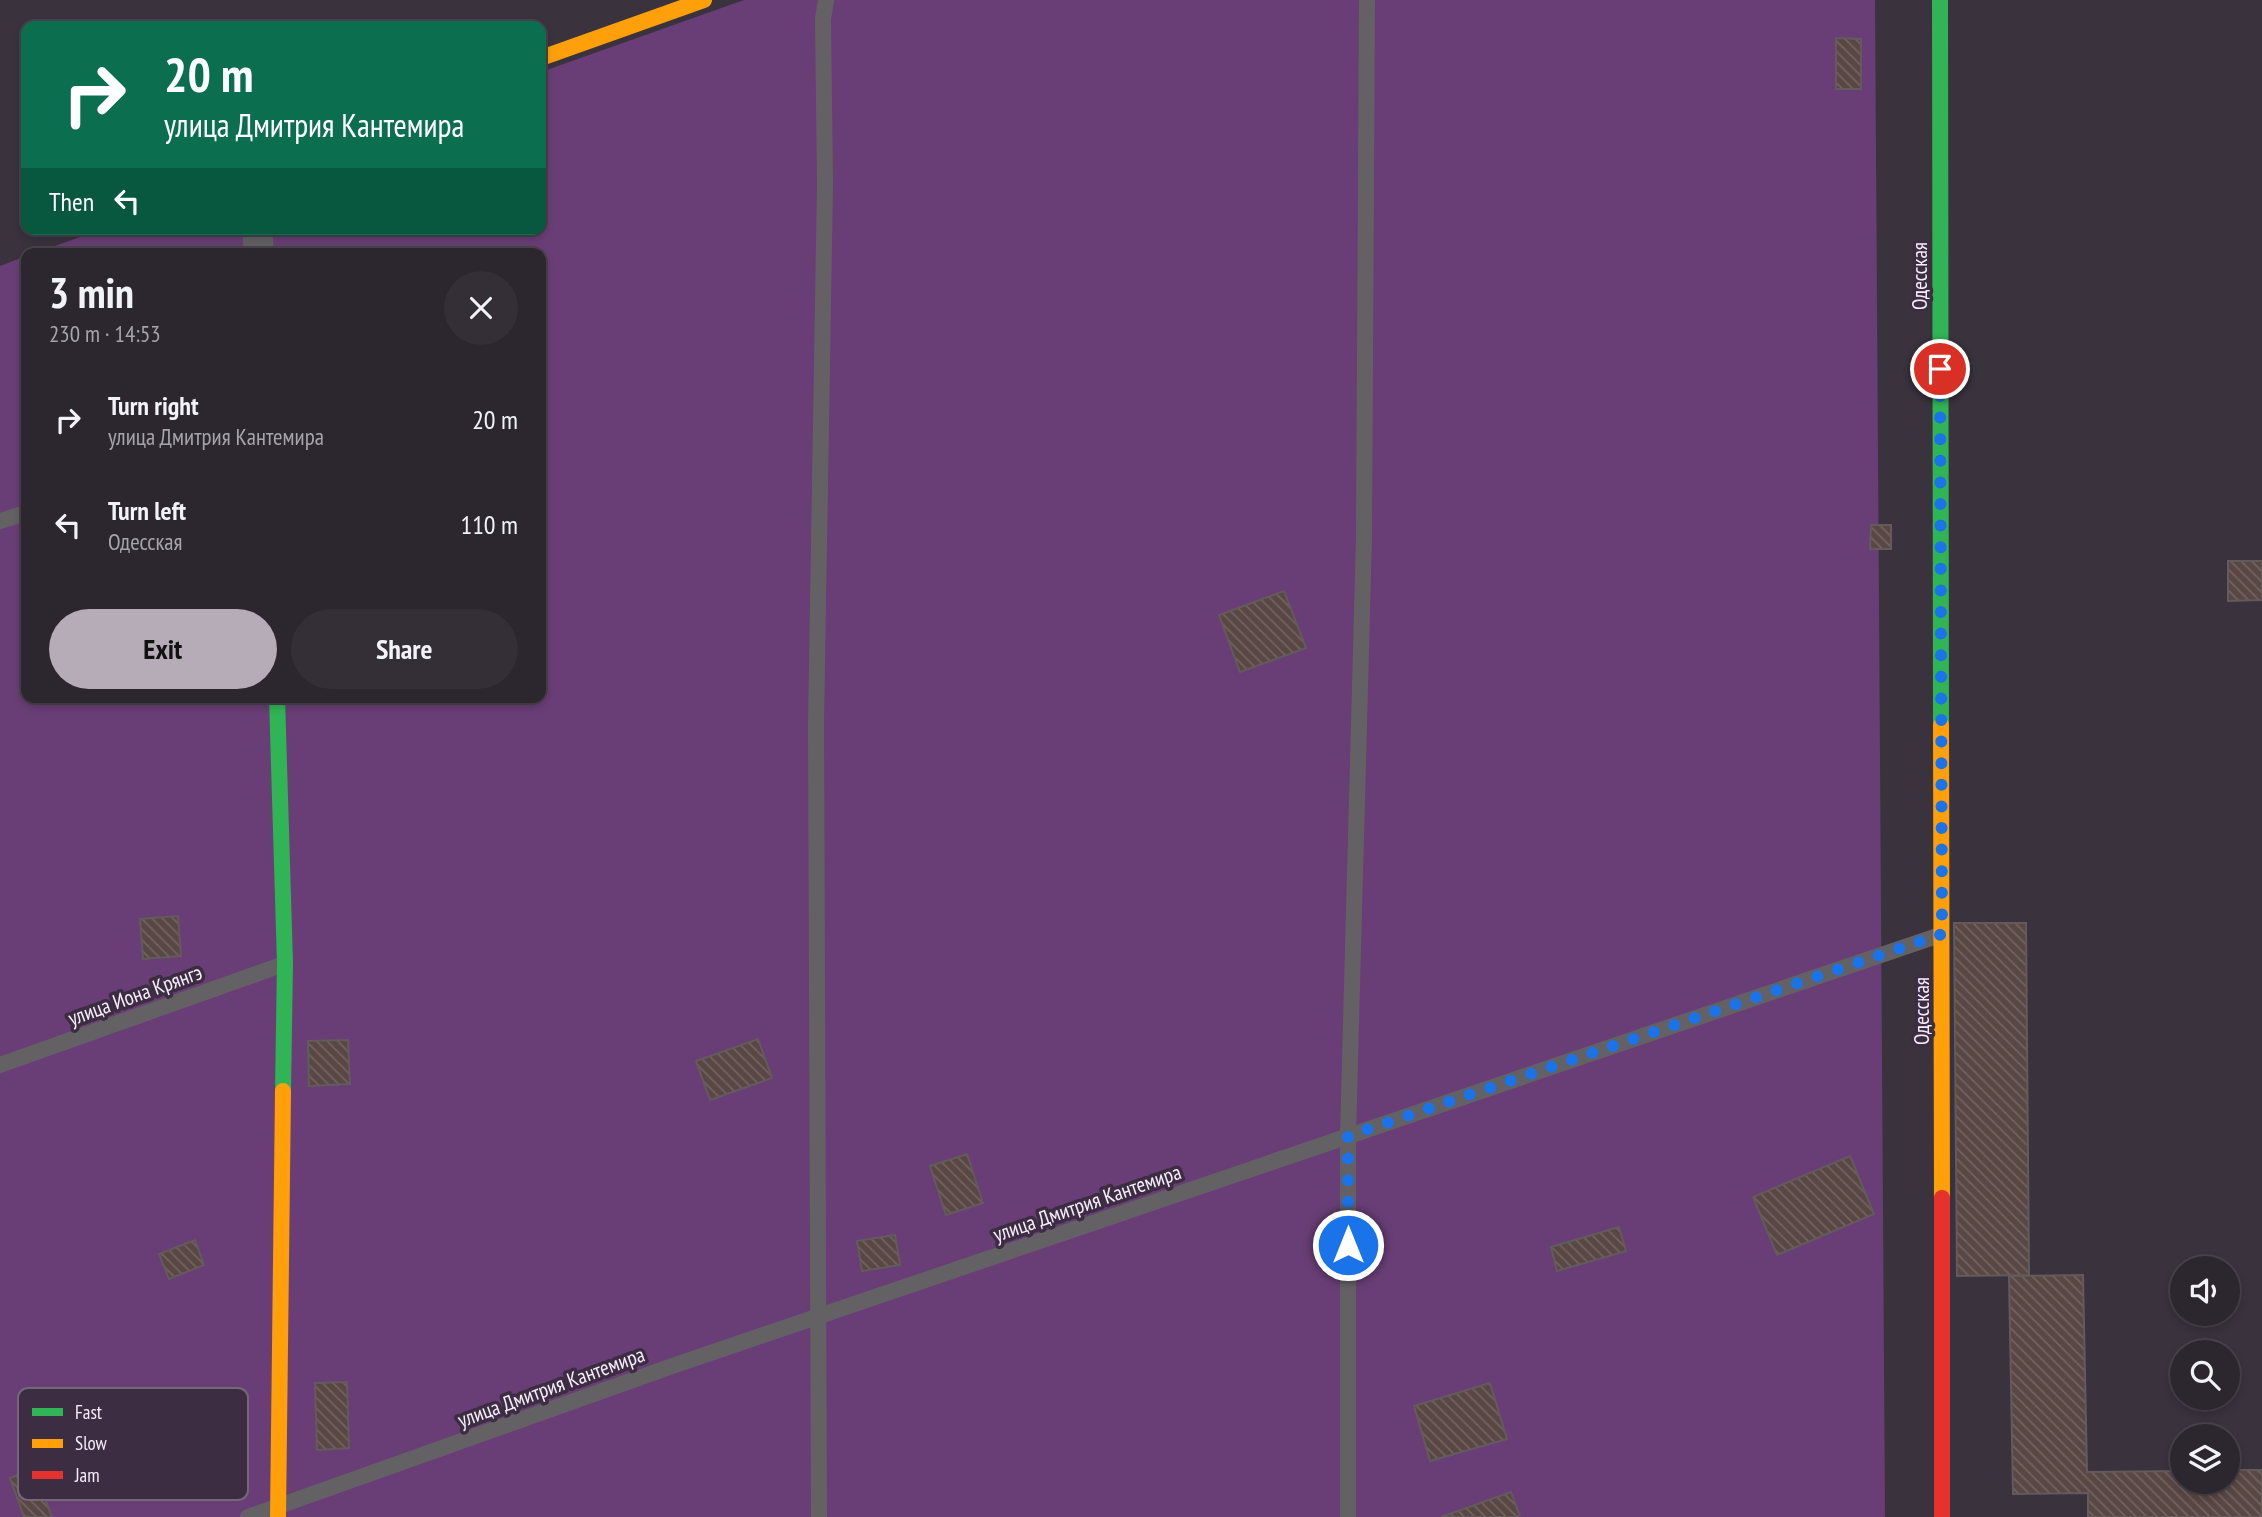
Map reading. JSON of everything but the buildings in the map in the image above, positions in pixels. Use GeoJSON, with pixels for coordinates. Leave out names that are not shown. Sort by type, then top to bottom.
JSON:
{"type":"FeatureCollection","features":[{"type":"Feature","properties":{"kind":"street"},"geometry":{"type":"LineString","coordinates":[[546,56],[704,0]]}},
{"type":"Feature","properties":{"kind":"street","name":"Одесская"},"geometry":{"type":"LineString","coordinates":[[1940,0],[1942,1517]]}},
{"type":"Feature","properties":{"kind":"street"},"geometry":{"type":"LineString","coordinates":[[277,703],[285,963],[278,1512]]}},
{"type":"Feature","properties":{"kind":"lane"},"geometry":{"type":"LineString","coordinates":[[819,1517],[816,723],[825,184],[823,19],[826,0]]}},
{"type":"Feature","properties":{"kind":"lane"},"geometry":{"type":"LineString","coordinates":[[1348,1517],[1348,1136],[1364,537],[1367,0]]}},
{"type":"Feature","properties":{"kind":"lane"},"geometry":{"type":"LineString","coordinates":[[0,522],[21,515]]}},
{"type":"Feature","properties":{"kind":"lane","name":"улица Дмитрия Кантемира"},"geometry":{"type":"LineString","coordinates":[[248,1517],[278,1512],[820,1316],[1942,934]]}},
{"type":"Feature","properties":{"kind":"lane","name":"улица Иона Крянгэ"},"geometry":{"type":"LineString","coordinates":[[0,1065],[285,963]]}},
{"type":"Feature","properties":{"kind":"shaded area"},"geometry":{"type":"Polygon","coordinates":[[[744,0],[1875,0],[1885,1517],[0,1517],[0,266],[21,258],[21,703],[546,703],[546,248],[50,248],[85,235],[546,235],[546,70],[744,0]]]}},
{"type":"Feature","properties":{"kind":"traffic: fast"},"geometry":{"type":"LineString","coordinates":[[1940,0],[1941,725]]}},
{"type":"Feature","properties":{"kind":"traffic: fast"},"geometry":{"type":"LineString","coordinates":[[277,703],[285,963],[283,1091]]}},
{"type":"Feature","properties":{"kind":"traffic: slow"},"geometry":{"type":"LineString","coordinates":[[546,56],[704,0]]}},
{"type":"Feature","properties":{"kind":"traffic: slow"},"geometry":{"type":"LineString","coordinates":[[1941,725],[1942,1198]]}},
{"type":"Feature","properties":{"kind":"traffic: slow"},"geometry":{"type":"LineString","coordinates":[[278,1517],[283,1091]]}},
{"type":"Feature","properties":{"kind":"traffic: jam"},"geometry":{"type":"LineString","coordinates":[[1942,1198],[1942,1517]]}},
{"type":"Feature","properties":{"kind":"route"},"geometry":{"type":"LineString","coordinates":[[1348,1245],[1348,1136],[1942,934],[1940,369]]}}]}
